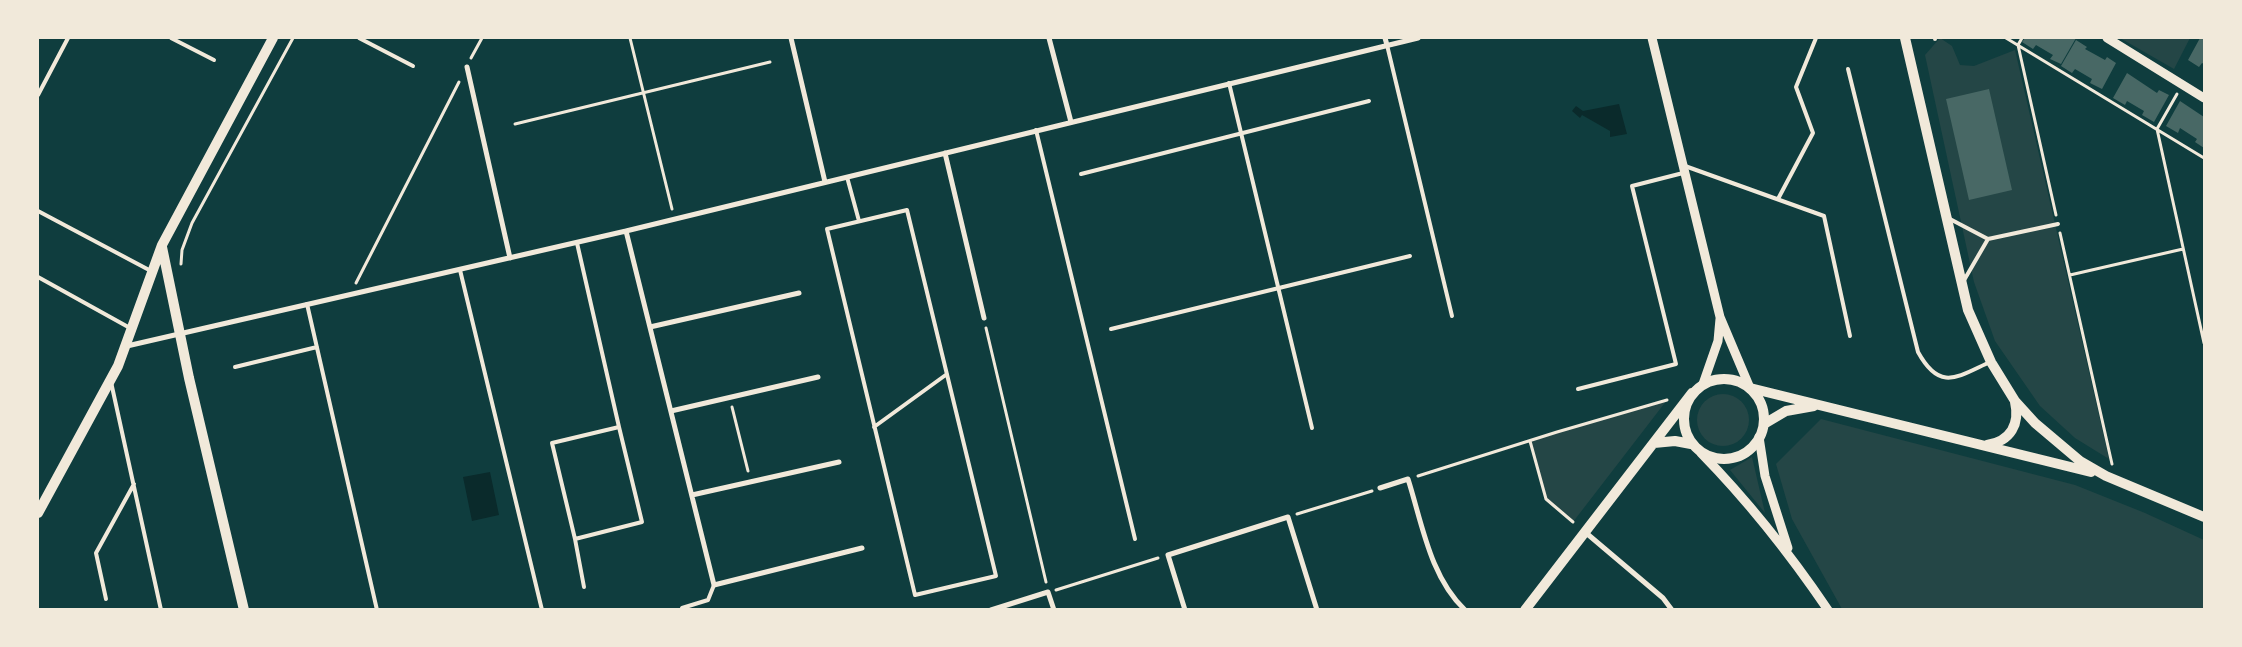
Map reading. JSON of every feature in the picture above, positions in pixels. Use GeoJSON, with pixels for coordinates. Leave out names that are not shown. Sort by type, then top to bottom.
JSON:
{"type":"FeatureCollection","features":[{"type":"Feature","properties":{"kind":"main road"},"geometry":{"type":"LineString","coordinates":[[38,513],[127,346],[162,245],[273,38]]}},
{"type":"Feature","properties":{"kind":"main road"},"geometry":{"type":"LineString","coordinates":[[1905,38],[1973,326],[1991,362],[2015,401],[2056,443],[2110,474],[2204,517]]}},
{"type":"Feature","properties":{"kind":"main road"},"geometry":{"type":"LineString","coordinates":[[162,245],[179,334],[244,610]]}},
{"type":"Feature","properties":{"kind":"main road"},"geometry":{"type":"LineString","coordinates":[[1526,610],[1692,393],[1703,384],[1714,380],[1727,378],[1739,381],[1750,388],[1986,446],[2110,474]]}},
{"type":"Feature","properties":{"kind":"main road"},"geometry":{"type":"LineString","coordinates":[[1692,393],[1686,405],[1683,418],[1685,432],[1692,444],[1701,453],[1714,458],[1727,459],[1740,456],[1751,448],[1760,437],[1764,424],[1761,404],[1750,388]]}},
{"type":"Feature","properties":{"kind":"main road"},"geometry":{"type":"LineString","coordinates":[[1986,446],[1998,443],[2008,436],[2015,426],[2018,413],[2015,401]]}},
{"type":"Feature","properties":{"kind":"main road"},"geometry":{"type":"LineString","coordinates":[[1764,424],[1786,411],[1820,405]]}},
{"type":"Feature","properties":{"kind":"main road"},"geometry":{"type":"LineString","coordinates":[[1654,443],[1675,442],[1692,444]]}},
{"type":"Feature","properties":{"kind":"street"},"geometry":{"type":"LineString","coordinates":[[790,38],[825,182]]}},
{"type":"Feature","properties":{"kind":"street"},"geometry":{"type":"LineString","coordinates":[[1049,38],[1071,122]]}},
{"type":"Feature","properties":{"kind":"street"},"geometry":{"type":"LineString","coordinates":[[1385,38],[1387,45]]}},
{"type":"Feature","properties":{"kind":"street"},"geometry":{"type":"LineString","coordinates":[[127,346],[577,243],[1418,38]]}},
{"type":"Feature","properties":{"kind":"street"},"geometry":{"type":"LineString","coordinates":[[1652,38],[1720,317],[1750,388]]}},
{"type":"Feature","properties":{"kind":"street"},"geometry":{"type":"LineString","coordinates":[[2106,38],[2204,98]]}},
{"type":"Feature","properties":{"kind":"street"},"geometry":{"type":"LineString","coordinates":[[467,67],[510,258]]}},
{"type":"Feature","properties":{"kind":"street"},"geometry":{"type":"LineString","coordinates":[[945,153],[984,318]]}},
{"type":"Feature","properties":{"kind":"street"},"geometry":{"type":"LineString","coordinates":[[626,231],[714,585],[862,548]]}},
{"type":"Feature","properties":{"kind":"street"},"geometry":{"type":"LineString","coordinates":[[650,327],[798,293]]}},
{"type":"Feature","properties":{"kind":"street"},"geometry":{"type":"LineString","coordinates":[[1703,384],[1718,341],[1720,317]]}},
{"type":"Feature","properties":{"kind":"street"},"geometry":{"type":"LineString","coordinates":[[671,411],[818,377]]}},
{"type":"Feature","properties":{"kind":"street"},"geometry":{"type":"LineString","coordinates":[[1760,437],[1765,476],[1791,556]]}},
{"type":"Feature","properties":{"kind":"street"},"geometry":{"type":"LineString","coordinates":[[1701,453],[1742,496],[1791,556],[1828,610]]}},
{"type":"Feature","properties":{"kind":"street"},"geometry":{"type":"LineString","coordinates":[[692,495],[840,462]]}},
{"type":"Feature","properties":{"kind":"street"},"geometry":{"type":"LineString","coordinates":[[1380,488],[1408,479],[1436,566],[1456,601],[1465,610]]}},
{"type":"Feature","properties":{"kind":"street"},"geometry":{"type":"LineString","coordinates":[[1185,610],[1168,555],[1288,517],[1317,610]]}},
{"type":"Feature","properties":{"kind":"street"},"geometry":{"type":"LineString","coordinates":[[1585,532],[1663,598],[1672,610]]}},
{"type":"Feature","properties":{"kind":"street"},"geometry":{"type":"LineString","coordinates":[[991,610],[1048,592],[1054,610]]}},
{"type":"Feature","properties":{"kind":"lane"},"geometry":{"type":"LineString","coordinates":[[38,95],[68,38]]}},
{"type":"Feature","properties":{"kind":"lane"},"geometry":{"type":"LineString","coordinates":[[171,38],[214,60]]}},
{"type":"Feature","properties":{"kind":"lane"},"geometry":{"type":"LineString","coordinates":[[358,38],[413,66]]}},
{"type":"Feature","properties":{"kind":"lane"},"geometry":{"type":"LineString","coordinates":[[1778,199],[1813,133],[1796,87],[1816,38]]}},
{"type":"Feature","properties":{"kind":"lane"},"geometry":{"type":"LineString","coordinates":[[1387,45],[1452,316]]}},
{"type":"Feature","properties":{"kind":"lane"},"geometry":{"type":"LineString","coordinates":[[1848,69],[1918,352],[1927,368],[1939,378],[1951,379],[1991,362]]}},
{"type":"Feature","properties":{"kind":"lane"},"geometry":{"type":"LineString","coordinates":[[1230,83],[1312,428]]}},
{"type":"Feature","properties":{"kind":"lane"},"geometry":{"type":"LineString","coordinates":[[1081,174],[1369,102]]}},
{"type":"Feature","properties":{"kind":"lane"},"geometry":{"type":"LineString","coordinates":[[1036,130],[1134,539]]}},
{"type":"Feature","properties":{"kind":"lane"},"geometry":{"type":"LineString","coordinates":[[1578,389],[1676,364],[1632,186],[1684,169],[1824,216],[1850,336]]}},
{"type":"Feature","properties":{"kind":"lane"},"geometry":{"type":"LineString","coordinates":[[847,177],[859,222]]}},
{"type":"Feature","properties":{"kind":"lane"},"geometry":{"type":"LineString","coordinates":[[907,210],[996,576],[915,596],[827,229],[859,222],[907,210]]}},
{"type":"Feature","properties":{"kind":"lane"},"geometry":{"type":"LineString","coordinates":[[38,211],[152,271]]}},
{"type":"Feature","properties":{"kind":"lane"},"geometry":{"type":"LineString","coordinates":[[1946,217],[1988,239],[2058,224]]}},
{"type":"Feature","properties":{"kind":"lane"},"geometry":{"type":"LineString","coordinates":[[1962,284],[1988,239]]}},
{"type":"Feature","properties":{"kind":"lane"},"geometry":{"type":"LineString","coordinates":[[575,539],[642,522],[577,243]]}},
{"type":"Feature","properties":{"kind":"lane"},"geometry":{"type":"LineString","coordinates":[[1111,328],[1410,256]]}},
{"type":"Feature","properties":{"kind":"lane"},"geometry":{"type":"LineString","coordinates":[[460,270],[542,610]]}},
{"type":"Feature","properties":{"kind":"lane"},"geometry":{"type":"LineString","coordinates":[[38,277],[132,330]]}},
{"type":"Feature","properties":{"kind":"lane"},"geometry":{"type":"LineString","coordinates":[[307,304],[377,610]]}},
{"type":"Feature","properties":{"kind":"lane"},"geometry":{"type":"LineString","coordinates":[[235,367],[317,348]]}},
{"type":"Feature","properties":{"kind":"lane"},"geometry":{"type":"LineString","coordinates":[[874,427],[947,374]]}},
{"type":"Feature","properties":{"kind":"lane"},"geometry":{"type":"LineString","coordinates":[[110,380],[161,610]]}},
{"type":"Feature","properties":{"kind":"lane"},"geometry":{"type":"LineString","coordinates":[[584,587],[575,539],[552,443],[619,427]]}},
{"type":"Feature","properties":{"kind":"lane"},"geometry":{"type":"LineString","coordinates":[[106,598],[96,553],[134,484]]}},
{"type":"Feature","properties":{"kind":"lane"},"geometry":{"type":"LineString","coordinates":[[682,608],[708,600],[714,585]]}},
{"type":"Feature","properties":{"kind":"path"},"geometry":{"type":"LineString","coordinates":[[181,269],[182,250],[192,223],[293,38]]}},
{"type":"Feature","properties":{"kind":"path"},"geometry":{"type":"LineString","coordinates":[[350,295],[482,38]]}},
{"type":"Feature","properties":{"kind":"path"},"geometry":{"type":"LineString","coordinates":[[630,38],[674,219]]}},
{"type":"Feature","properties":{"kind":"path"},"geometry":{"type":"LineString","coordinates":[[2006,38],[2204,158]]}},
{"type":"Feature","properties":{"kind":"path"},"geometry":{"type":"LineString","coordinates":[[2022,38],[2018,45],[2070,275],[2110,474]]}},
{"type":"Feature","properties":{"kind":"path"},"geometry":{"type":"LineString","coordinates":[[515,124],[770,62]]}},
{"type":"Feature","properties":{"kind":"path"},"geometry":{"type":"LineString","coordinates":[[2183,85],[2157,129],[2204,343]]}},
{"type":"Feature","properties":{"kind":"path"},"geometry":{"type":"LineString","coordinates":[[2070,275],[2184,249]]}},
{"type":"Feature","properties":{"kind":"path"},"geometry":{"type":"LineString","coordinates":[[984,318],[1048,592],[1168,555]]}},
{"type":"Feature","properties":{"kind":"path"},"geometry":{"type":"LineString","coordinates":[[730,398],[751,482]]}},
{"type":"Feature","properties":{"kind":"path"},"geometry":{"type":"LineString","coordinates":[[1408,479],[1667,400]]}},
{"type":"Feature","properties":{"kind":"path"},"geometry":{"type":"LineString","coordinates":[[1530,441],[1546,499],[1573,522]]}},
{"type":"Feature","properties":{"kind":"path"},"geometry":{"type":"LineString","coordinates":[[1288,517],[1380,488]]}},
{"type":"Feature","properties":{"kind":"shaded area"},"geometry":{"type":"Polygon","coordinates":[[[1940,38],[1952,46],[1960,65],[1974,66],[2015,50],[2109,459],[2075,438],[2040,406],[1995,341],[1974,282],[1925,55],[1940,38]]]}},
{"type":"Feature","properties":{"kind":"shaded area"},"geometry":{"type":"Polygon","coordinates":[[[2120,38],[2190,38],[2174,69],[2120,38]]]}},
{"type":"Feature","properties":{"kind":"shaded area"},"geometry":{"type":"Polygon","coordinates":[[[1619,104],[1627,134],[1610,137],[1610,131],[1582,115],[1580,118],[1572,111],[1576,106],[1583,111],[1619,104]]]}},
{"type":"Feature","properties":{"kind":"shaded area"},"geometry":{"type":"Polygon","coordinates":[[[1723,394],[1737,398],[1745,406],[1749,420],[1745,434],[1737,442],[1723,446],[1709,442],[1701,434],[1697,420],[1701,406],[1709,398],[1723,394]]]}},
{"type":"Feature","properties":{"kind":"shaded area"},"geometry":{"type":"Polygon","coordinates":[[[1667,400],[1573,522],[1546,499],[1530,441],[1667,400]]]}},
{"type":"Feature","properties":{"kind":"shaded area"},"geometry":{"type":"Polygon","coordinates":[[[1821,419],[2075,485],[2145,513],[2204,540],[2204,609],[1842,609],[1792,519],[1776,464],[1821,419]]]}},
{"type":"Feature","properties":{"kind":"shaded area"},"geometry":{"type":"Polygon","coordinates":[[[1752,457],[1765,513],[1730,470],[1752,457]]]}},
{"type":"Feature","properties":{"kind":"shaded area"},"geometry":{"type":"Polygon","coordinates":[[[490,472],[499,515],[472,521],[463,477],[490,472]]]}},
{"type":"Feature","properties":{"kind":"building"},"geometry":{"type":"Polygon","coordinates":[[[2025,38],[2076,38],[2061,64],[2050,59],[2053,55],[2036,45],[2033,49],[2022,42],[2025,38]]]}},
{"type":"Feature","properties":{"kind":"building"},"geometry":{"type":"Polygon","coordinates":[[[2200,38],[2204,38],[2204,64],[2202,63],[2199,67],[2188,60],[2200,38]]]}},
{"type":"Feature","properties":{"kind":"building"},"geometry":{"type":"Polygon","coordinates":[[[2076,40],[2087,47],[2085,49],[2105,60],[2107,57],[2116,63],[2102,89],[2090,83],[2092,79],[2075,69],[2072,73],[2061,66],[2076,40]]]}},
{"type":"Feature","properties":{"kind":"building"},"geometry":{"type":"Polygon","coordinates":[[[2127,73],[2157,93],[2159,90],[2169,95],[2154,122],[2142,115],[2144,111],[2127,101],[2125,105],[2113,98],[2127,73]]]}},
{"type":"Feature","properties":{"kind":"building"},"geometry":{"type":"Polygon","coordinates":[[[1989,89],[2012,190],[1969,200],[1946,99],[1989,89]]]}},
{"type":"Feature","properties":{"kind":"building"},"geometry":{"type":"Polygon","coordinates":[[[2180,101],[2204,117],[2204,148],[2195,142],[2197,139],[2180,128],[2178,133],[2166,126],[2180,101]]]}}]}
